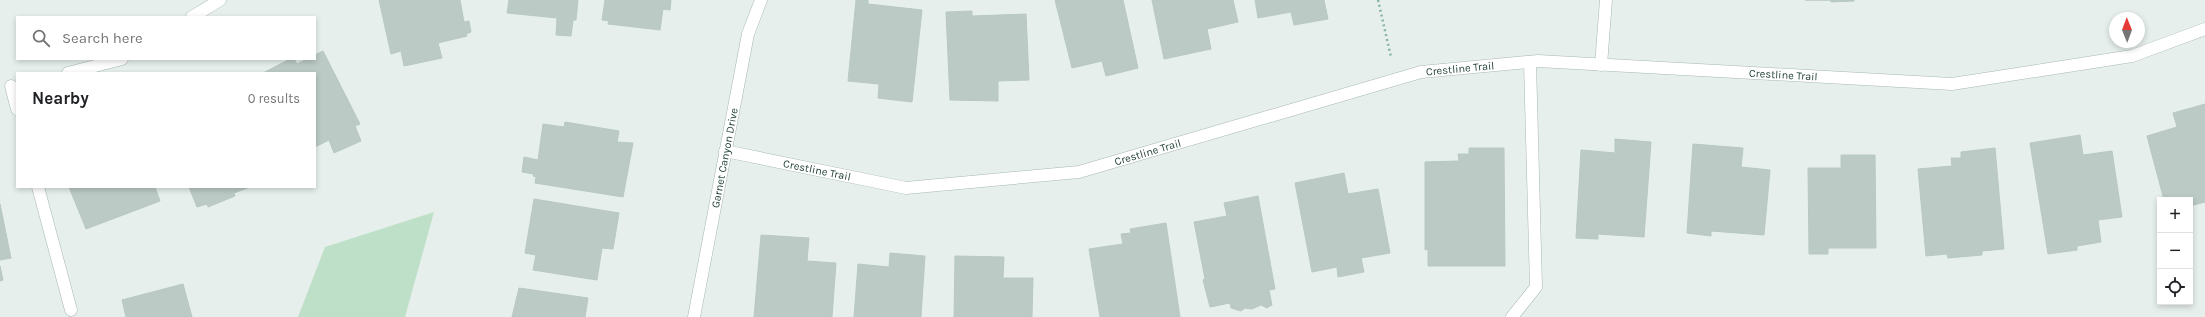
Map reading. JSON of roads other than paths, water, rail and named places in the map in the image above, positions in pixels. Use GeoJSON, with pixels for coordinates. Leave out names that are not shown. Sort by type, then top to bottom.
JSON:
{"type":"FeatureCollection","features":[{"type":"Feature","properties":{"kind":"street"},"geometry":{"type":"LineString","coordinates":[[194,16],[220,0]]}},
{"type":"Feature","properties":{"kind":"street","name":"Garnet Canyon Drive"},"geometry":{"type":"LineString","coordinates":[[694,317],[748,34],[761,0]]}},
{"type":"Feature","properties":{"kind":"street"},"geometry":{"type":"LineString","coordinates":[[1601,65],[1606,0]]}},
{"type":"Feature","properties":{"kind":"street","name":"Crestline Trail"},"geometry":{"type":"LineString","coordinates":[[725,151],[906,188],[1079,172],[1421,72],[1538,61],[1952,84],[2132,56],[2205,29]]}},
{"type":"Feature","properties":{"kind":"street"},"geometry":{"type":"LineString","coordinates":[[72,72],[118,60]]}},
{"type":"Feature","properties":{"kind":"street"},"geometry":{"type":"LineString","coordinates":[[1512,317],[1536,287],[1530,62]]}},
{"type":"Feature","properties":{"kind":"street"},"geometry":{"type":"LineString","coordinates":[[9,86],[16,105]]}},
{"type":"Feature","properties":{"kind":"street"},"geometry":{"type":"LineString","coordinates":[[38,188],[71,310]]}}]}
